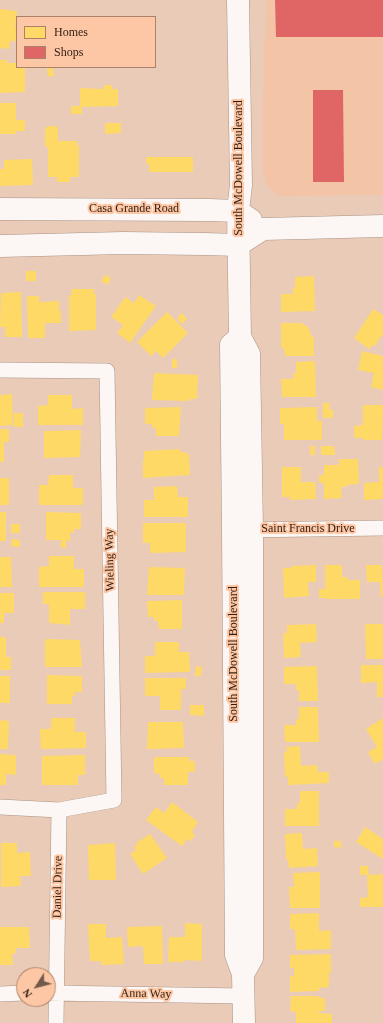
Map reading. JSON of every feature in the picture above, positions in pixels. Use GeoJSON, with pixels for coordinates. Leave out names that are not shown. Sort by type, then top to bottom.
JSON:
{"type":"FeatureCollection","features":[{"type":"Feature","properties":{"kind":"main road","name":"South McDowell Boulevard"},"geometry":{"type":"LineString","coordinates":[[238,0],[240,185],[238,246],[240,337],[231,345],[243,530],[236,955],[243,974],[244,1023]]}},
{"type":"Feature","properties":{"kind":"main road","name":"Casa Grande Road"},"geometry":{"type":"LineString","coordinates":[[0,209],[170,209],[238,211]]}},
{"type":"Feature","properties":{"kind":"main road"},"geometry":{"type":"LineString","coordinates":[[238,211],[263,229]]}},
{"type":"Feature","properties":{"kind":"main road"},"geometry":{"type":"LineString","coordinates":[[0,246],[123,243],[238,246],[263,229],[383,226]]}},
{"type":"Feature","properties":{"kind":"street","name":"Wieling Way"},"geometry":{"type":"LineString","coordinates":[[0,370],[107,370],[114,800],[59,810]]}},
{"type":"Feature","properties":{"kind":"street","name":"Saint Francis Drive"},"geometry":{"type":"LineString","coordinates":[[243,530],[383,528]]}},
{"type":"Feature","properties":{"kind":"street"},"geometry":{"type":"LineString","coordinates":[[0,808],[59,810]]}},
{"type":"Feature","properties":{"kind":"street","name":"Daniel Drive"},"geometry":{"type":"LineString","coordinates":[[53,967],[59,810]]}},
{"type":"Feature","properties":{"kind":"street"},"geometry":{"type":"LineString","coordinates":[[0,994],[16,993]]}},
{"type":"Feature","properties":{"kind":"street","name":"Anna Way"},"geometry":{"type":"LineString","coordinates":[[56,993],[244,996]]}},
{"type":"Feature","properties":{"kind":"street","name":"Daniel Drive"},"geometry":{"type":"LineString","coordinates":[[54,1007],[56,1023]]}},
{"type":"Feature","properties":{"kind":"shaded area"},"geometry":{"type":"Polygon","coordinates":[[[266,0],[383,0],[383,195],[280,196],[271,190],[266,184],[263,172],[263,103],[266,0]]]}},
{"type":"Feature","properties":{"kind":"building: Homes"},"geometry":{"type":"Polygon","coordinates":[[[0,9],[17,11],[15,28],[16,40],[15,42],[10,41],[9,49],[0,48],[0,9]]]}},
{"type":"Feature","properties":{"kind":"building: Homes"},"geometry":{"type":"Polygon","coordinates":[[[0,60],[7,60],[7,63],[16,63],[16,68],[25,68],[25,92],[0,93],[0,60]]]}},
{"type":"Feature","properties":{"kind":"building: Homes"},"geometry":{"type":"Polygon","coordinates":[[[47,68],[53,68],[54,76],[48,77],[47,68]]]}},
{"type":"Feature","properties":{"kind":"building: Homes"},"geometry":{"type":"Polygon","coordinates":[[[104,85],[112,85],[112,89],[118,89],[118,106],[82,107],[82,114],[71,114],[71,106],[80,106],[80,88],[104,89],[104,85]]]}},
{"type":"Feature","properties":{"kind":"building: Homes"},"geometry":{"type":"Polygon","coordinates":[[[0,103],[16,103],[16,120],[25,120],[25,131],[16,131],[16,134],[0,134],[0,103]]]}},
{"type":"Feature","properties":{"kind":"building: Homes"},"geometry":{"type":"Polygon","coordinates":[[[105,123],[121,123],[121,133],[105,134],[105,123]]]}},
{"type":"Feature","properties":{"kind":"building: Homes"},"geometry":{"type":"Polygon","coordinates":[[[48,126],[56,126],[58,128],[58,141],[77,141],[77,145],[79,145],[79,177],[70,177],[70,182],[57,182],[57,177],[48,177],[48,147],[45,147],[45,129],[48,126]]]}},
{"type":"Feature","properties":{"kind":"building: Homes"},"geometry":{"type":"Polygon","coordinates":[[[146,157],[193,157],[193,172],[149,172],[149,164],[146,164],[146,157]]]}},
{"type":"Feature","properties":{"kind":"building: Homes"},"geometry":{"type":"Polygon","coordinates":[[[32,159],[33,185],[0,186],[0,169],[4,169],[4,160],[32,159]]]}},
{"type":"Feature","properties":{"kind":"building: Homes"},"geometry":{"type":"Polygon","coordinates":[[[26,271],[36,271],[36,281],[26,281],[26,271]]]}},
{"type":"Feature","properties":{"kind":"building: Homes"},"geometry":{"type":"Polygon","coordinates":[[[105,275],[111,278],[108,285],[101,281],[105,275]]]}},
{"type":"Feature","properties":{"kind":"building: Homes"},"geometry":{"type":"Polygon","coordinates":[[[314,276],[315,311],[281,312],[281,294],[293,294],[293,288],[295,288],[295,277],[314,276]]]}},
{"type":"Feature","properties":{"kind":"building: Homes"},"geometry":{"type":"Polygon","coordinates":[[[71,289],[94,289],[94,294],[96,294],[96,330],[69,331],[69,295],[72,295],[71,289]]]}},
{"type":"Feature","properties":{"kind":"building: Homes"},"geometry":{"type":"Polygon","coordinates":[[[21,292],[22,337],[5,337],[5,327],[0,327],[1,293],[21,292]]]}},
{"type":"Feature","properties":{"kind":"building: Homes"},"geometry":{"type":"Polygon","coordinates":[[[139,295],[156,306],[130,343],[117,333],[123,325],[111,317],[125,297],[134,303],[139,295]]]}},
{"type":"Feature","properties":{"kind":"building: Homes"},"geometry":{"type":"Polygon","coordinates":[[[27,296],[39,296],[39,302],[59,301],[61,323],[45,323],[45,338],[28,338],[27,296]]]}},
{"type":"Feature","properties":{"kind":"building: Homes"},"geometry":{"type":"Polygon","coordinates":[[[373,309],[383,315],[383,337],[381,336],[375,346],[372,345],[369,349],[354,338],[373,309]]]}},
{"type":"Feature","properties":{"kind":"building: Homes"},"geometry":{"type":"Polygon","coordinates":[[[167,312],[188,333],[163,358],[156,351],[151,356],[137,342],[167,312]]]}},
{"type":"Feature","properties":{"kind":"building: Homes"},"geometry":{"type":"Polygon","coordinates":[[[182,313],[187,319],[182,324],[177,318],[182,313]]]}},
{"type":"Feature","properties":{"kind":"building: Homes"},"geometry":{"type":"Polygon","coordinates":[[[281,323],[301,323],[308,327],[312,337],[314,337],[314,356],[285,356],[284,348],[281,348],[281,323]]]}},
{"type":"Feature","properties":{"kind":"building: Homes"},"geometry":{"type":"Polygon","coordinates":[[[362,351],[383,356],[383,390],[371,387],[374,373],[358,370],[362,351]]]}},
{"type":"Feature","properties":{"kind":"building: Homes"},"geometry":{"type":"Polygon","coordinates":[[[172,359],[177,359],[177,368],[172,368],[172,359]]]}},
{"type":"Feature","properties":{"kind":"building: Homes"},"geometry":{"type":"Polygon","coordinates":[[[315,361],[316,397],[282,397],[281,379],[293,379],[293,374],[296,373],[296,362],[315,361]]]}},
{"type":"Feature","properties":{"kind":"building: Homes"},"geometry":{"type":"Polygon","coordinates":[[[154,373],[198,375],[197,399],[189,399],[189,401],[152,400],[154,373]]]}},
{"type":"Feature","properties":{"kind":"building: Homes"},"geometry":{"type":"Polygon","coordinates":[[[12,394],[13,425],[0,426],[0,395],[12,394]]]}},
{"type":"Feature","properties":{"kind":"building: Homes"},"geometry":{"type":"Polygon","coordinates":[[[48,395],[72,395],[72,409],[83,408],[83,425],[38,425],[38,406],[48,405],[48,395]]]}},
{"type":"Feature","properties":{"kind":"building: Homes"},"geometry":{"type":"Polygon","coordinates":[[[323,403],[330,403],[329,409],[333,410],[333,418],[323,418],[323,403]]]}},
{"type":"Feature","properties":{"kind":"building: Homes"},"geometry":{"type":"Polygon","coordinates":[[[363,405],[383,405],[382,440],[363,440],[363,438],[354,438],[354,426],[363,425],[363,405]]]}},
{"type":"Feature","properties":{"kind":"building: Homes"},"geometry":{"type":"Polygon","coordinates":[[[181,407],[179,436],[156,436],[156,428],[152,428],[152,424],[145,424],[145,408],[181,407]]]}},
{"type":"Feature","properties":{"kind":"building: Homes"},"geometry":{"type":"Polygon","coordinates":[[[317,407],[317,421],[322,421],[322,440],[284,440],[284,424],[280,424],[280,408],[317,407]]]}},
{"type":"Feature","properties":{"kind":"building: Homes"},"geometry":{"type":"Polygon","coordinates":[[[14,413],[23,413],[23,427],[14,427],[14,413]]]}},
{"type":"Feature","properties":{"kind":"building: Homes"},"geometry":{"type":"Polygon","coordinates":[[[0,429],[9,429],[9,442],[4,442],[4,462],[0,462],[0,429]]]}},
{"type":"Feature","properties":{"kind":"building: Homes"},"geometry":{"type":"Polygon","coordinates":[[[81,430],[80,457],[44,458],[44,431],[81,430]]]}},
{"type":"Feature","properties":{"kind":"building: Homes"},"geometry":{"type":"Polygon","coordinates":[[[310,446],[315,446],[315,455],[310,455],[310,446]]]}},
{"type":"Feature","properties":{"kind":"building: Homes"},"geometry":{"type":"Polygon","coordinates":[[[321,446],[334,446],[335,455],[321,455],[321,446]]]}},
{"type":"Feature","properties":{"kind":"building: Homes"},"geometry":{"type":"Polygon","coordinates":[[[180,449],[180,452],[185,452],[189,455],[190,475],[143,478],[144,451],[180,449]]]}},
{"type":"Feature","properties":{"kind":"building: Homes"},"geometry":{"type":"Polygon","coordinates":[[[339,459],[358,459],[359,484],[341,487],[342,498],[324,499],[324,483],[319,483],[319,475],[324,475],[324,465],[339,465],[339,459]]]}},
{"type":"Feature","properties":{"kind":"building: Homes"},"geometry":{"type":"Polygon","coordinates":[[[282,467],[301,467],[301,482],[315,482],[316,499],[290,500],[290,497],[282,497],[282,467]]]}},
{"type":"Feature","properties":{"kind":"building: Homes"},"geometry":{"type":"Polygon","coordinates":[[[379,467],[383,467],[383,499],[364,500],[364,483],[379,482],[379,467]]]}},
{"type":"Feature","properties":{"kind":"building: Homes"},"geometry":{"type":"Polygon","coordinates":[[[49,475],[73,475],[73,488],[83,488],[83,505],[39,505],[39,485],[48,485],[49,475]]]}},
{"type":"Feature","properties":{"kind":"building: Homes"},"geometry":{"type":"Polygon","coordinates":[[[0,478],[9,478],[9,505],[0,505],[0,478]]]}},
{"type":"Feature","properties":{"kind":"building: Homes"},"geometry":{"type":"Polygon","coordinates":[[[177,486],[178,497],[188,497],[188,517],[144,517],[144,500],[154,500],[154,487],[177,486]]]}},
{"type":"Feature","properties":{"kind":"building: Homes"},"geometry":{"type":"Polygon","coordinates":[[[0,512],[6,512],[6,541],[0,541],[0,512]]]}},
{"type":"Feature","properties":{"kind":"building: Homes"},"geometry":{"type":"Polygon","coordinates":[[[46,512],[81,513],[81,529],[74,529],[74,533],[70,532],[70,541],[66,541],[66,548],[60,547],[61,540],[46,540],[46,512]]]}},
{"type":"Feature","properties":{"kind":"building: Homes"},"geometry":{"type":"Polygon","coordinates":[[[143,523],[186,523],[186,552],[150,553],[150,543],[143,543],[143,523]]]}},
{"type":"Feature","properties":{"kind":"building: Homes"},"geometry":{"type":"Polygon","coordinates":[[[11,524],[20,524],[20,533],[11,533],[11,524]]]}},
{"type":"Feature","properties":{"kind":"building: Homes"},"geometry":{"type":"Polygon","coordinates":[[[12,539],[20,540],[20,547],[11,546],[12,539]]]}},
{"type":"Feature","properties":{"kind":"building: Homes"},"geometry":{"type":"Polygon","coordinates":[[[49,556],[74,556],[74,569],[84,569],[84,587],[39,587],[39,567],[49,566],[49,556]]]}},
{"type":"Feature","properties":{"kind":"building: Homes"},"geometry":{"type":"Polygon","coordinates":[[[0,557],[11,557],[12,587],[0,587],[0,557]]]}},
{"type":"Feature","properties":{"kind":"building: Homes"},"geometry":{"type":"Polygon","coordinates":[[[316,565],[316,582],[308,582],[309,596],[284,598],[283,568],[291,568],[291,566],[316,565]]]}},
{"type":"Feature","properties":{"kind":"building: Homes"},"geometry":{"type":"Polygon","coordinates":[[[325,565],[342,565],[342,577],[348,577],[348,580],[360,580],[360,599],[319,598],[319,589],[325,589],[325,565]]]}},
{"type":"Feature","properties":{"kind":"building: Homes"},"geometry":{"type":"Polygon","coordinates":[[[366,565],[382,565],[383,597],[381,597],[380,582],[367,582],[366,565]]]}},
{"type":"Feature","properties":{"kind":"building: Homes"},"geometry":{"type":"Polygon","coordinates":[[[149,567],[185,568],[184,595],[147,595],[149,567]]]}},
{"type":"Feature","properties":{"kind":"building: Homes"},"geometry":{"type":"Polygon","coordinates":[[[43,592],[85,592],[85,609],[70,609],[70,625],[49,623],[49,604],[43,604],[43,592]]]}},
{"type":"Feature","properties":{"kind":"building: Homes"},"geometry":{"type":"Polygon","coordinates":[[[0,593],[14,593],[14,613],[4,613],[4,623],[0,623],[0,593]]]}},
{"type":"Feature","properties":{"kind":"building: Homes"},"geometry":{"type":"Polygon","coordinates":[[[182,600],[182,629],[159,629],[158,621],[154,621],[154,617],[148,617],[147,601],[182,600]]]}},
{"type":"Feature","properties":{"kind":"building: Homes"},"geometry":{"type":"Polygon","coordinates":[[[316,624],[317,642],[300,643],[301,657],[284,658],[283,633],[287,633],[287,625],[316,624]]]}},
{"type":"Feature","properties":{"kind":"building: Homes"},"geometry":{"type":"Polygon","coordinates":[[[365,624],[383,624],[383,659],[366,659],[365,624]]]}},
{"type":"Feature","properties":{"kind":"building: Homes"},"geometry":{"type":"Polygon","coordinates":[[[0,637],[6,637],[6,657],[11,657],[11,670],[0,670],[0,637]]]}},
{"type":"Feature","properties":{"kind":"building: Homes"},"geometry":{"type":"Polygon","coordinates":[[[45,639],[80,640],[82,667],[45,667],[45,639]]]}},
{"type":"Feature","properties":{"kind":"building: Homes"},"geometry":{"type":"Polygon","coordinates":[[[155,642],[179,642],[179,652],[189,652],[190,672],[145,673],[145,656],[155,656],[155,642]]]}},
{"type":"Feature","properties":{"kind":"building: Homes"},"geometry":{"type":"Polygon","coordinates":[[[361,665],[383,665],[383,697],[377,697],[377,682],[361,683],[361,665]]]}},
{"type":"Feature","properties":{"kind":"building: Homes"},"geometry":{"type":"Polygon","coordinates":[[[196,666],[202,667],[201,676],[195,676],[196,666]]]}},
{"type":"Feature","properties":{"kind":"building: Homes"},"geometry":{"type":"Polygon","coordinates":[[[317,666],[318,701],[299,701],[299,690],[296,690],[296,684],[284,684],[284,667],[317,666]]]}},
{"type":"Feature","properties":{"kind":"building: Homes"},"geometry":{"type":"Polygon","coordinates":[[[47,675],[82,676],[82,692],[75,692],[75,696],[72,696],[72,704],[47,704],[47,675]]]}},
{"type":"Feature","properties":{"kind":"building: Homes"},"geometry":{"type":"Polygon","coordinates":[[[0,676],[10,676],[10,703],[0,703],[0,676]]]}},
{"type":"Feature","properties":{"kind":"building: Homes"},"geometry":{"type":"Polygon","coordinates":[[[145,678],[186,678],[186,689],[181,689],[181,710],[160,710],[160,696],[145,696],[145,678]]]}},
{"type":"Feature","properties":{"kind":"building: Homes"},"geometry":{"type":"Polygon","coordinates":[[[190,705],[204,705],[204,716],[190,715],[190,705]]]}},
{"type":"Feature","properties":{"kind":"building: Homes"},"geometry":{"type":"Polygon","coordinates":[[[299,707],[318,707],[319,742],[285,742],[284,725],[296,725],[296,719],[299,719],[299,707]]]}},
{"type":"Feature","properties":{"kind":"building: Homes"},"geometry":{"type":"Polygon","coordinates":[[[51,718],[75,718],[75,732],[86,732],[86,748],[41,749],[40,729],[51,729],[51,718]]]}},
{"type":"Feature","properties":{"kind":"building: Homes"},"geometry":{"type":"Polygon","coordinates":[[[383,718],[383,759],[375,764],[368,752],[377,747],[366,729],[383,718]]]}},
{"type":"Feature","properties":{"kind":"building: Homes"},"geometry":{"type":"Polygon","coordinates":[[[0,720],[9,721],[8,749],[0,749],[0,720]]]}},
{"type":"Feature","properties":{"kind":"building: Homes"},"geometry":{"type":"Polygon","coordinates":[[[148,722],[183,722],[184,748],[147,749],[148,722]]]}},
{"type":"Feature","properties":{"kind":"building: Homes"},"geometry":{"type":"Polygon","coordinates":[[[300,746],[301,766],[317,765],[318,772],[329,772],[329,783],[288,785],[288,777],[285,777],[284,752],[287,752],[286,747],[300,746]]]}},
{"type":"Feature","properties":{"kind":"building: Homes"},"geometry":{"type":"Polygon","coordinates":[[[0,754],[16,755],[16,775],[6,774],[6,785],[0,785],[0,754]]]}},
{"type":"Feature","properties":{"kind":"building: Homes"},"geometry":{"type":"Polygon","coordinates":[[[85,755],[85,775],[78,775],[78,785],[42,785],[42,756],[85,755]]]}},
{"type":"Feature","properties":{"kind":"building: Homes"},"geometry":{"type":"Polygon","coordinates":[[[154,757],[189,757],[189,761],[195,761],[195,772],[188,772],[188,785],[164,785],[164,778],[160,778],[160,774],[154,773],[154,757]]]}},
{"type":"Feature","properties":{"kind":"building: Homes"},"geometry":{"type":"Polygon","coordinates":[[[300,791],[319,791],[319,826],[285,826],[285,809],[297,809],[297,803],[300,803],[300,791]]]}},
{"type":"Feature","properties":{"kind":"building: Homes"},"geometry":{"type":"Polygon","coordinates":[[[172,802],[198,822],[192,832],[195,835],[191,841],[187,839],[182,846],[146,820],[156,807],[164,813],[172,802]]]}},
{"type":"Feature","properties":{"kind":"building: Homes"},"geometry":{"type":"Polygon","coordinates":[[[365,827],[383,839],[383,859],[356,842],[365,827]]]}},
{"type":"Feature","properties":{"kind":"building: Homes"},"geometry":{"type":"Polygon","coordinates":[[[302,833],[303,849],[317,848],[318,866],[289,868],[288,860],[286,859],[285,834],[302,833]]]}},
{"type":"Feature","properties":{"kind":"building: Homes"},"geometry":{"type":"Polygon","coordinates":[[[150,834],[167,858],[143,874],[130,854],[136,850],[134,847],[137,845],[136,843],[150,834]]]}},
{"type":"Feature","properties":{"kind":"building: Homes"},"geometry":{"type":"Polygon","coordinates":[[[334,841],[341,841],[341,848],[334,847],[334,841]]]}},
{"type":"Feature","properties":{"kind":"building: Homes"},"geometry":{"type":"Polygon","coordinates":[[[1,843],[17,843],[17,853],[30,852],[31,876],[20,876],[21,886],[1,887],[1,843]]]}},
{"type":"Feature","properties":{"kind":"building: Homes"},"geometry":{"type":"Polygon","coordinates":[[[115,843],[116,880],[89,880],[88,845],[115,843]]]}},
{"type":"Feature","properties":{"kind":"building: Homes"},"geometry":{"type":"Polygon","coordinates":[[[360,866],[368,866],[369,875],[383,874],[383,907],[360,907],[360,898],[368,897],[367,875],[360,875],[360,866]]]}},
{"type":"Feature","properties":{"kind":"building: Homes"},"geometry":{"type":"Polygon","coordinates":[[[320,872],[320,908],[290,908],[289,887],[294,887],[293,873],[320,872]]]}},
{"type":"Feature","properties":{"kind":"building: Homes"},"geometry":{"type":"Polygon","coordinates":[[[319,913],[319,931],[331,930],[331,949],[296,950],[295,929],[290,929],[290,914],[319,913]]]}},
{"type":"Feature","properties":{"kind":"building: Homes"},"geometry":{"type":"Polygon","coordinates":[[[185,923],[202,924],[202,961],[184,960],[184,962],[168,962],[169,937],[185,937],[185,923]]]}},
{"type":"Feature","properties":{"kind":"building: Homes"},"geometry":{"type":"Polygon","coordinates":[[[88,924],[106,924],[106,938],[122,937],[124,964],[101,965],[101,961],[90,961],[88,924]]]}},
{"type":"Feature","properties":{"kind":"building: Homes"},"geometry":{"type":"Polygon","coordinates":[[[162,926],[163,964],[144,964],[143,946],[128,947],[127,927],[162,926]]]}},
{"type":"Feature","properties":{"kind":"building: Homes"},"geometry":{"type":"Polygon","coordinates":[[[0,927],[29,927],[30,948],[16,948],[16,953],[12,954],[13,965],[0,965],[0,927]]]}},
{"type":"Feature","properties":{"kind":"building: Homes"},"geometry":{"type":"Polygon","coordinates":[[[331,954],[329,987],[319,988],[319,991],[290,992],[290,976],[294,976],[294,968],[290,968],[290,955],[331,954]]]}},
{"type":"Feature","properties":{"kind":"building: Homes"},"geometry":{"type":"Polygon","coordinates":[[[291,996],[319,996],[319,998],[325,998],[325,1011],[319,1011],[319,1013],[332,1014],[332,1023],[296,1023],[296,1012],[290,1011],[291,996]]]}},
{"type":"Feature","properties":{"kind":"building: Shops"},"geometry":{"type":"Polygon","coordinates":[[[275,0],[383,0],[383,37],[276,37],[275,0]]]}},
{"type":"Feature","properties":{"kind":"building: Shops"},"geometry":{"type":"Polygon","coordinates":[[[313,90],[343,90],[344,182],[313,182],[313,90]]]}}]}
